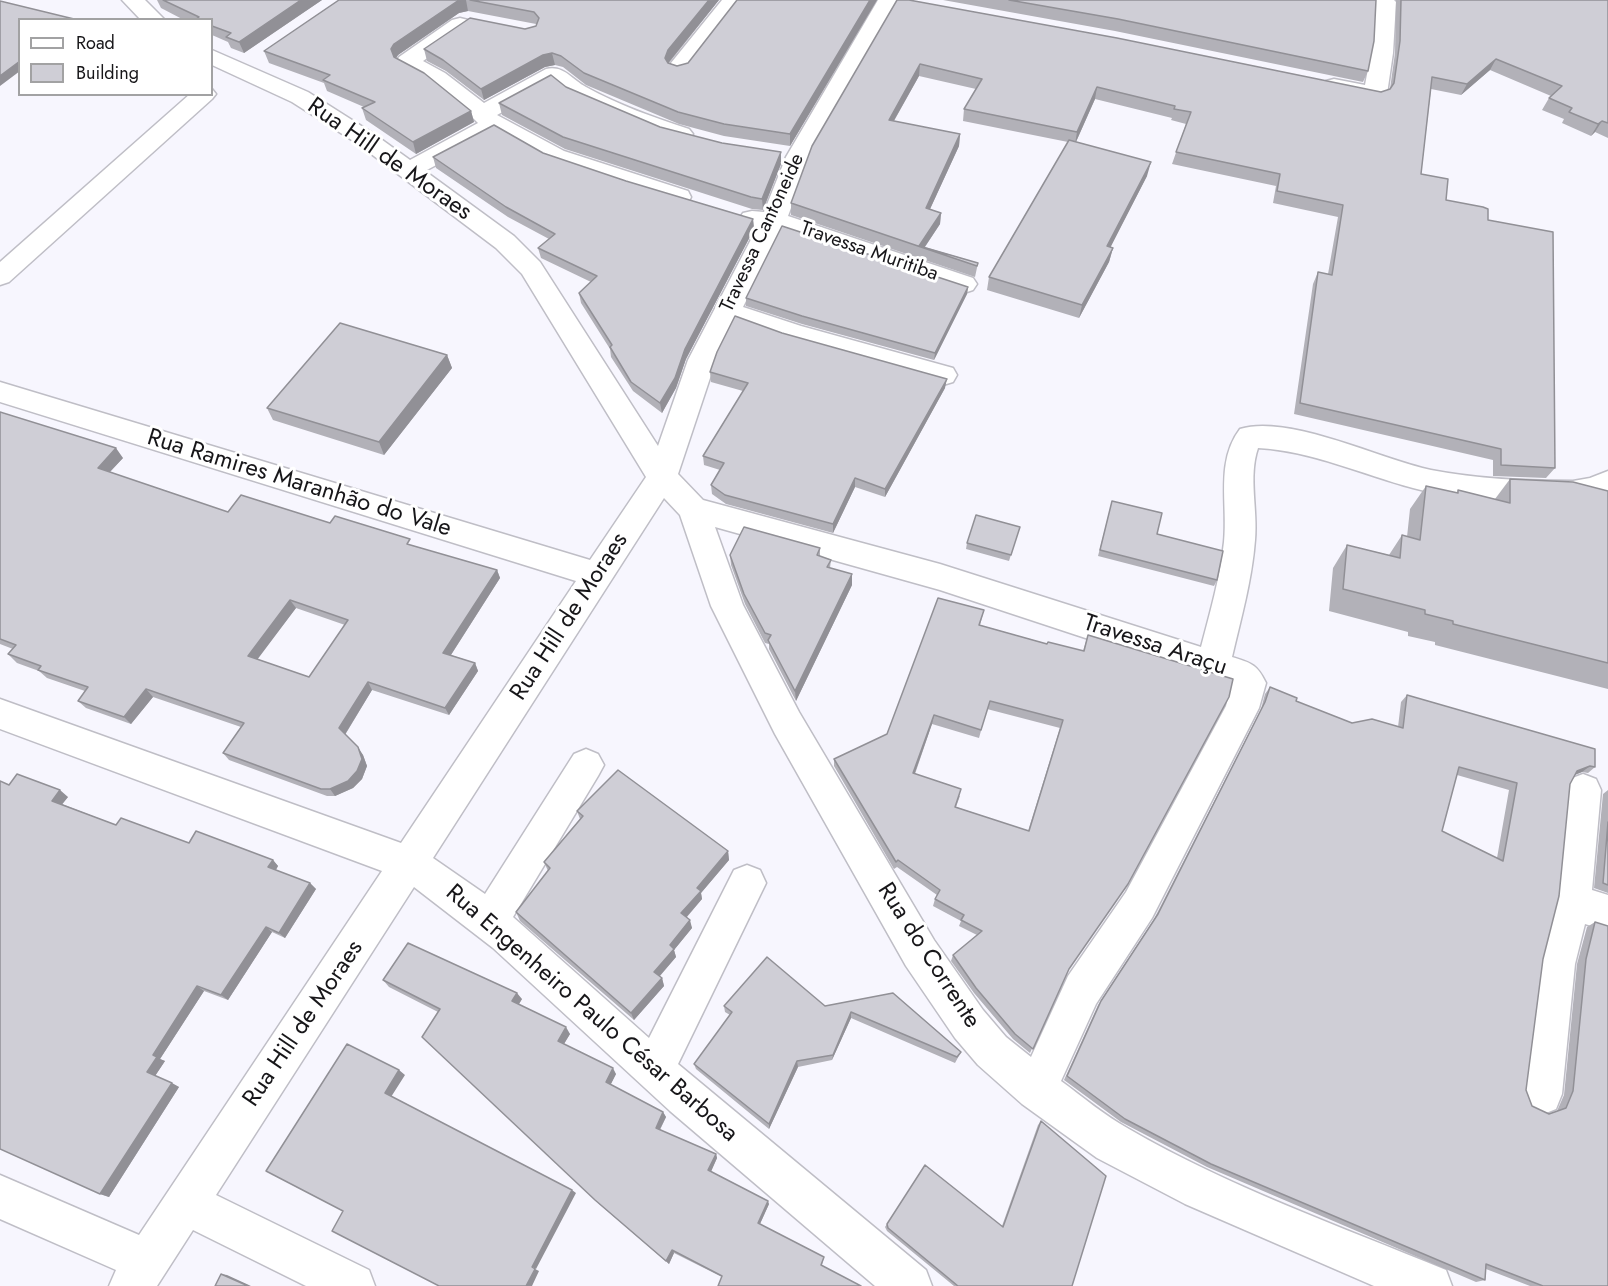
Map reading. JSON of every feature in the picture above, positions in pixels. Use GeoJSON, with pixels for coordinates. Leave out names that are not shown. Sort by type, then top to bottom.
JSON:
{"type":"FeatureCollection","features":[{"type":"Feature","properties":{"kind":"street"},"geometry":{"type":"LineString","coordinates":[[133,0],[152,18]]}},
{"type":"Feature","properties":{"kind":"street"},"geometry":{"type":"LineString","coordinates":[[679,68],[733,0]]}},
{"type":"Feature","properties":{"kind":"street"},"geometry":{"type":"LineString","coordinates":[[1319,82],[1375,94],[1382,53],[1385,2],[1383,0]]}},
{"type":"Feature","properties":{"kind":"street","name":"Travessa Cantoneide"},"geometry":{"type":"LineString","coordinates":[[662,477],[702,360],[773,221],[789,156],[896,1]]}},
{"type":"Feature","properties":{"kind":"street","name":"Travessa Muritiba"},"geometry":{"type":"LineString","coordinates":[[485,22],[468,20],[407,62],[437,78],[488,119],[555,156],[749,219],[773,221],[964,284]]}},
{"type":"Feature","properties":{"kind":"street","name":"Rua Hill de Moraes"},"geometry":{"type":"LineString","coordinates":[[139,1273],[410,864],[662,477],[531,268],[505,242],[410,170],[252,63],[213,57]]}},
{"type":"Feature","properties":{"kind":"street"},"geometry":{"type":"LineString","coordinates":[[213,87],[252,63]]}},
{"type":"Feature","properties":{"kind":"street"},"geometry":{"type":"LineString","coordinates":[[410,170],[554,74],[577,92],[657,126],[705,140]]}},
{"type":"Feature","properties":{"kind":"street"},"geometry":{"type":"LineString","coordinates":[[0,276],[202,96]]}},
{"type":"Feature","properties":{"kind":"street"},"geometry":{"type":"LineString","coordinates":[[726,311],[792,333],[943,375]]}},
{"type":"Feature","properties":{"kind":"street","name":"Rua Ramires Maranhão do Vale"},"geometry":{"type":"LineString","coordinates":[[0,392],[597,575]]}},
{"type":"Feature","properties":{"kind":"street"},"geometry":{"type":"LineString","coordinates":[[1222,666],[1241,522],[1240,456],[1243,443],[1250,437],[1263,437],[1339,453],[1413,477],[1454,486],[1579,492],[1608,483]]}},
{"type":"Feature","properties":{"kind":"street"},"geometry":{"type":"LineString","coordinates":[[662,477],[693,509]]}},
{"type":"Feature","properties":{"kind":"street","name":"Travessa Araçu"},"geometry":{"type":"LineString","coordinates":[[693,509],[940,577],[1222,666],[1243,675],[1249,683],[1242,708],[1139,906],[1082,990],[1037,1089]]}},
{"type":"Feature","properties":{"kind":"street","name":"Rua do Corrente"},"geometry":{"type":"LineString","coordinates":[[693,509],[727,606],[787,723],[920,953],[964,1017],[992,1052],[1037,1089],[1112,1143],[1200,1189],[1322,1243],[1430,1286]]}},
{"type":"Feature","properties":{"kind":"street","name":"Rua Engenheiro Paulo César Barbosa"},"geometry":{"type":"LineString","coordinates":[[0,714],[410,864],[440,883],[489,920],[654,1070],[910,1286]]}},
{"type":"Feature","properties":{"kind":"street"},"geometry":{"type":"LineString","coordinates":[[489,920],[586,765]]}},
{"type":"Feature","properties":{"kind":"street"},"geometry":{"type":"LineString","coordinates":[[1542,1094],[1556,964],[1572,902],[1583,790]]}},
{"type":"Feature","properties":{"kind":"street"},"geometry":{"type":"LineString","coordinates":[[654,1070],[747,884]]}},
{"type":"Feature","properties":{"kind":"street"},"geometry":{"type":"LineString","coordinates":[[1572,902],[1608,913]]}},
{"type":"Feature","properties":{"kind":"street"},"geometry":{"type":"LineString","coordinates":[[0,1197],[139,1273]]}},
{"type":"Feature","properties":{"kind":"street"},"geometry":{"type":"LineString","coordinates":[[186,1203],[353,1286]]}},
{"type":"Feature","properties":{"kind":"building"},"geometry":{"type":"Polygon","coordinates":[[[163,0],[301,0],[239,42],[226,37],[231,33],[213,26],[213,18],[198,18],[199,17],[163,0]]]}},
{"type":"Feature","properties":{"kind":"building"},"geometry":{"type":"Polygon","coordinates":[[[339,0],[462,0],[394,44],[391,49],[394,57],[424,73],[471,111],[413,142],[362,108],[375,102],[323,80],[330,75],[264,51],[339,0]]]}},
{"type":"Feature","properties":{"kind":"building"},"geometry":{"type":"Polygon","coordinates":[[[470,0],[709,0],[668,50],[665,58],[668,63],[677,66],[688,63],[737,0],[870,0],[790,134],[724,124],[678,112],[584,73],[561,56],[552,53],[543,55],[481,89],[443,60],[424,49],[470,18],[525,29],[536,26],[539,18],[534,12],[470,0]]]}},
{"type":"Feature","properties":{"kind":"building"},"geometry":{"type":"Polygon","coordinates":[[[897,0],[909,0],[1117,38],[1381,92],[1390,89],[1394,83],[1400,41],[1401,0],[1608,0],[1608,123],[1602,121],[1598,124],[1569,112],[1572,108],[1549,98],[1562,86],[1496,59],[1467,84],[1432,77],[1421,174],[1448,179],[1446,200],[1488,209],[1488,220],[1553,232],[1555,468],[1501,465],[1501,449],[1300,403],[1318,272],[1332,275],[1343,205],[1277,191],[1280,174],[1176,152],[1191,112],[1174,109],[1175,106],[1097,87],[1077,132],[964,109],[982,79],[920,64],[889,120],[960,134],[926,208],[941,213],[919,246],[978,263],[977,266],[791,203],[812,146],[897,0]]]}},
{"type":"Feature","properties":{"kind":"building"},"geometry":{"type":"Polygon","coordinates":[[[1009,0],[1376,0],[1374,41],[1368,71],[1118,19],[1009,0]]]}},
{"type":"Feature","properties":{"kind":"building"},"geometry":{"type":"Polygon","coordinates":[[[0,1],[70,18],[18,18],[18,62],[0,76],[0,1]]]}},
{"type":"Feature","properties":{"kind":"building"},"geometry":{"type":"Polygon","coordinates":[[[551,75],[566,87],[660,127],[722,143],[781,152],[762,199],[563,137],[499,103],[551,75]]]}},
{"type":"Feature","properties":{"kind":"building"},"geometry":{"type":"Polygon","coordinates":[[[494,125],[543,153],[626,181],[753,219],[685,349],[675,378],[660,403],[631,382],[610,347],[612,345],[579,293],[597,276],[538,248],[555,234],[506,207],[433,157],[494,125]]]}},
{"type":"Feature","properties":{"kind":"building"},"geometry":{"type":"Polygon","coordinates":[[[1069,140],[1151,162],[1107,246],[1113,248],[1082,305],[989,277],[1069,140]]]}},
{"type":"Feature","properties":{"kind":"building"},"geometry":{"type":"Polygon","coordinates":[[[782,226],[968,287],[935,353],[746,298],[782,226]]]}},
{"type":"Feature","properties":{"kind":"building"},"geometry":{"type":"Polygon","coordinates":[[[735,316],[782,333],[947,379],[885,489],[855,478],[833,524],[725,495],[711,485],[724,463],[703,456],[748,383],[710,372],[735,316]]]}},
{"type":"Feature","properties":{"kind":"building"},"geometry":{"type":"Polygon","coordinates":[[[340,323],[447,355],[379,442],[267,408],[340,323]]]}},
{"type":"Feature","properties":{"kind":"building"},"geometry":{"type":"Polygon","coordinates":[[[0,412],[116,448],[98,468],[228,512],[241,495],[330,523],[335,516],[410,539],[407,544],[497,570],[443,653],[475,663],[445,708],[368,682],[339,728],[358,747],[362,759],[357,771],[348,781],[330,789],[321,789],[223,753],[244,723],[146,689],[124,717],[78,701],[88,687],[38,670],[41,666],[8,654],[16,645],[0,639],[0,412]],[[290,600],[248,656],[309,677],[348,620],[290,600]]]}},
{"type":"Feature","properties":{"kind":"building"},"geometry":{"type":"Polygon","coordinates":[[[1510,479],[1573,482],[1608,491],[1608,663],[1453,624],[1453,621],[1425,614],[1425,610],[1343,589],[1347,545],[1400,558],[1402,535],[1420,540],[1426,486],[1458,493],[1458,490],[1510,503],[1510,479]]]}},
{"type":"Feature","properties":{"kind":"building"},"geometry":{"type":"Polygon","coordinates":[[[1112,501],[1162,513],[1157,534],[1223,551],[1217,580],[1100,550],[1112,501]]]}},
{"type":"Feature","properties":{"kind":"building"},"geometry":{"type":"Polygon","coordinates":[[[976,515],[1020,527],[1011,555],[967,543],[976,515]]]}},
{"type":"Feature","properties":{"kind":"building"},"geometry":{"type":"Polygon","coordinates":[[[744,527],[820,548],[817,555],[831,560],[827,567],[852,574],[795,691],[768,640],[771,635],[765,633],[744,594],[730,555],[744,527]]]}},
{"type":"Feature","properties":{"kind":"building"},"geometry":{"type":"Polygon","coordinates":[[[938,598],[984,610],[979,625],[1047,644],[1048,642],[1084,651],[1088,635],[1233,679],[1229,697],[1128,884],[1069,969],[1033,1049],[1015,1034],[976,988],[953,955],[982,931],[961,920],[964,915],[935,899],[940,890],[898,860],[896,862],[834,759],[887,734],[938,598]],[[990,701],[981,730],[934,715],[913,773],[961,789],[955,807],[1029,831],[1063,720],[990,701]]]}},
{"type":"Feature","properties":{"kind":"building"},"geometry":{"type":"Polygon","coordinates":[[[1270,687],[1297,698],[1296,701],[1352,723],[1372,719],[1403,728],[1407,695],[1595,749],[1595,767],[1590,766],[1577,771],[1570,784],[1559,896],[1543,959],[1526,1090],[1532,1106],[1549,1114],[1566,1108],[1573,1091],[1586,959],[1595,922],[1608,926],[1608,1286],[1543,1286],[1486,1264],[1485,1280],[1211,1164],[1125,1119],[1067,1076],[1101,1001],[1158,914],[1265,702],[1270,687]],[[1459,767],[1442,831],[1503,861],[1517,783],[1459,767]]]}},
{"type":"Feature","properties":{"kind":"building"},"geometry":{"type":"Polygon","coordinates":[[[618,770],[728,851],[697,888],[701,891],[681,913],[690,920],[670,945],[674,949],[654,972],[662,978],[631,1013],[516,912],[550,868],[544,862],[583,816],[577,811],[618,770]]]}},
{"type":"Feature","properties":{"kind":"building"},"geometry":{"type":"Polygon","coordinates":[[[17,774],[60,790],[52,801],[116,825],[121,818],[189,843],[196,831],[273,860],[268,867],[310,883],[279,933],[266,927],[221,995],[197,986],[153,1055],[157,1057],[147,1072],[172,1083],[100,1194],[0,1149],[0,781],[9,785],[17,774]]]}},
{"type":"Feature","properties":{"kind":"building"},"geometry":{"type":"Polygon","coordinates":[[[1608,822],[1608,885],[1603,883],[1608,822]]]}},
{"type":"Feature","properties":{"kind":"building"},"geometry":{"type":"Polygon","coordinates":[[[408,943],[517,993],[512,1001],[566,1027],[558,1041],[613,1068],[606,1082],[663,1112],[656,1128],[716,1154],[708,1170],[768,1201],[758,1223],[824,1257],[821,1265],[861,1286],[718,1286],[722,1276],[672,1250],[666,1261],[595,1200],[422,1037],[440,1009],[383,980],[408,943]]]}},
{"type":"Feature","properties":{"kind":"building"},"geometry":{"type":"Polygon","coordinates":[[[767,957],[825,1006],[893,993],[961,1052],[957,1057],[851,1012],[833,1055],[797,1061],[769,1124],[694,1064],[732,1012],[724,1006],[767,957]]]}},
{"type":"Feature","properties":{"kind":"building"},"geometry":{"type":"Polygon","coordinates":[[[347,1044],[399,1070],[385,1093],[572,1190],[532,1267],[535,1269],[526,1286],[439,1286],[332,1231],[343,1211],[266,1171],[347,1044]]]}},
{"type":"Feature","properties":{"kind":"building"},"geometry":{"type":"Polygon","coordinates":[[[1041,1121],[1106,1176],[1072,1286],[958,1286],[888,1228],[887,1224],[925,1165],[1003,1227],[1041,1121]]]}},
{"type":"Feature","properties":{"kind":"building"},"geometry":{"type":"Polygon","coordinates":[[[221,1274],[248,1286],[215,1286],[221,1274]]]}}]}
